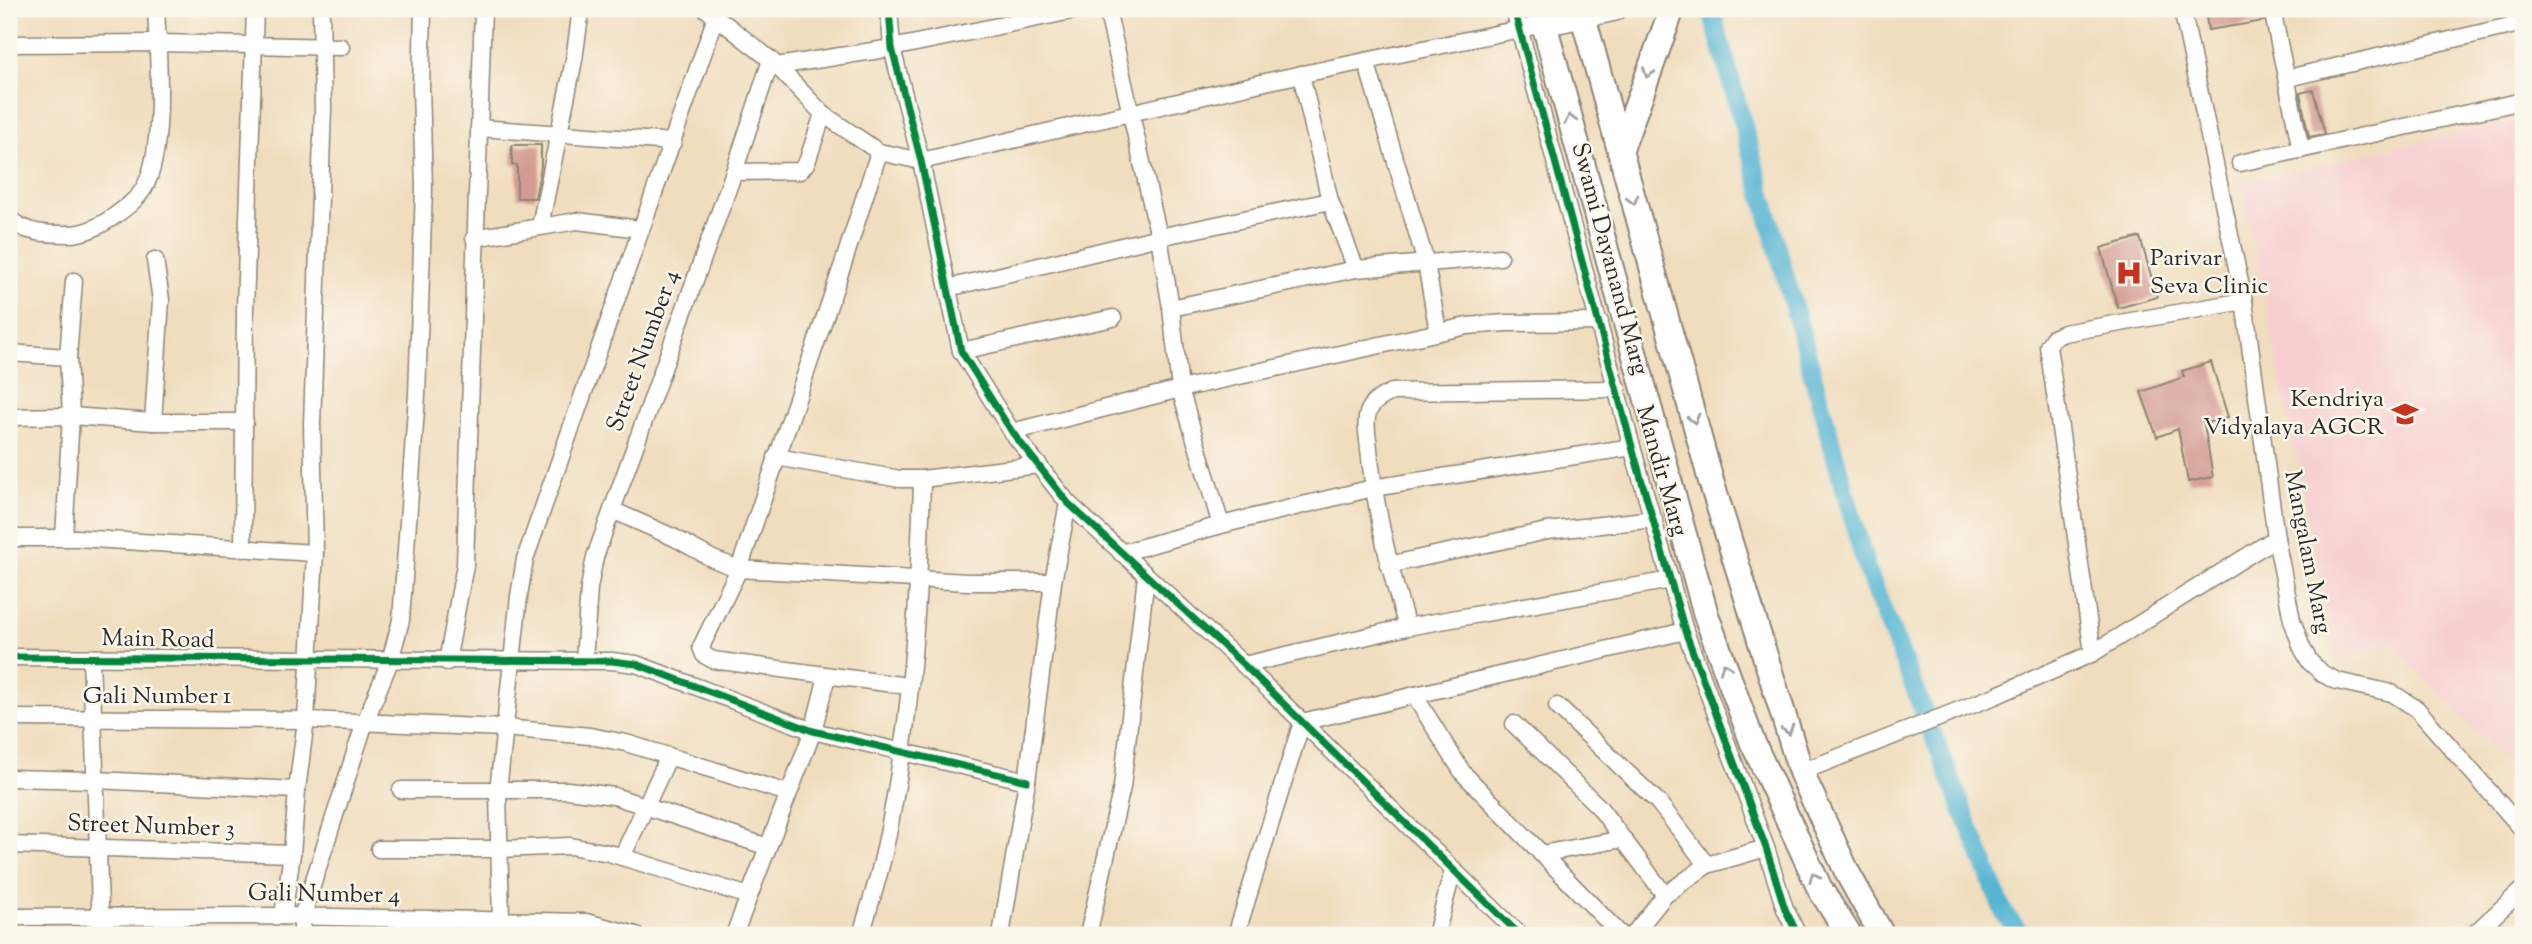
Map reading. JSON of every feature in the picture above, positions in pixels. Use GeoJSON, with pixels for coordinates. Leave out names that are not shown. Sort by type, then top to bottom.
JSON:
{"type":"FeatureCollection","features":[{"type":"Feature","properties":{"kind":"main road"},"geometry":{"type":"LineString","coordinates":[[1542,16],[1615,9]]}},
{"type":"Feature","properties":{"kind":"main road"},"geometry":{"type":"LineString","coordinates":[[1620,152],[1672,9]]}},
{"type":"Feature","properties":{"kind":"main road","name":"Swami Dayanand Marg"},"geometry":{"type":"LineString","coordinates":[[1582,12],[1711,481],[1801,772],[1848,874],[1882,935]]}},
{"type":"Feature","properties":{"kind":"main road","name":"Swami Dayanand Marg"},"geometry":{"type":"LineString","coordinates":[[1542,16],[1706,615],[1752,741],[1820,889],[1849,935]]}},
{"type":"Feature","properties":{"kind":"street"},"geometry":{"type":"LineString","coordinates":[[9,218],[13,223],[39,233],[75,234],[101,225],[143,190],[153,166],[157,137],[156,9]]}},
{"type":"Feature","properties":{"kind":"street"},"geometry":{"type":"LineString","coordinates":[[243,549],[245,309],[255,9]]}},
{"type":"Feature","properties":{"kind":"street"},"geometry":{"type":"LineString","coordinates":[[284,916],[306,720],[307,660],[315,553],[312,424],[323,46],[321,9]]}},
{"type":"Feature","properties":{"kind":"street"},"geometry":{"type":"LineString","coordinates":[[302,935],[302,917],[365,722],[390,661],[401,621],[417,395],[425,188],[421,87],[423,9]]}},
{"type":"Feature","properties":{"kind":"street"},"geometry":{"type":"LineString","coordinates":[[447,662],[465,565],[483,9]]}},
{"type":"Feature","properties":{"kind":"street"},"geometry":{"type":"LineString","coordinates":[[540,226],[582,9]]}},
{"type":"Feature","properties":{"kind":"street"},"geometry":{"type":"LineString","coordinates":[[889,9],[892,48],[921,161],[961,351],[1012,432],[1068,503],[1244,665],[1520,935]]}},
{"type":"Feature","properties":{"kind":"street"},"geometry":{"type":"LineString","coordinates":[[774,63],[892,48],[1082,9]]}},
{"type":"Feature","properties":{"kind":"street"},"geometry":{"type":"LineString","coordinates":[[1107,9],[1159,237],[1181,389],[1221,525]]}},
{"type":"Feature","properties":{"kind":"street","name":"Mandir Marg"},"geometry":{"type":"LineString","coordinates":[[1514,9],[1632,447],[1685,631],[1766,848],[1785,909],[1798,935]]}},
{"type":"Feature","properties":{"kind":"street","name":"Mangalam Marg"},"geometry":{"type":"LineString","coordinates":[[2182,9],[2244,300],[2276,538],[2292,621],[2310,662],[2323,674],[2337,681],[2371,687],[2405,700],[2417,709],[2523,830]]}},
{"type":"Feature","properties":{"kind":"street"},"geometry":{"type":"LineString","coordinates":[[2272,9],[2301,150]]}},
{"type":"Feature","properties":{"kind":"street"},"geometry":{"type":"LineString","coordinates":[[501,921],[498,791],[519,596],[531,538],[640,229],[674,142],[711,13],[774,63],[823,114],[879,152],[921,161],[1300,74],[1519,29],[1542,16]]}},
{"type":"Feature","properties":{"kind":"street"},"geometry":{"type":"LineString","coordinates":[[2288,78],[2523,23]]}},
{"type":"Feature","properties":{"kind":"street"},"geometry":{"type":"LineString","coordinates":[[9,44],[158,43],[341,47]]}},
{"type":"Feature","properties":{"kind":"street"},"geometry":{"type":"LineString","coordinates":[[1366,61],[1426,263],[1438,332]]}},
{"type":"Feature","properties":{"kind":"street","name":"Street Number 4"},"geometry":{"type":"LineString","coordinates":[[584,661],[589,588],[595,556],[774,63]]}},
{"type":"Feature","properties":{"kind":"street"},"geometry":{"type":"LineString","coordinates":[[1300,74],[1330,201],[1356,269]]}},
{"type":"Feature","properties":{"kind":"street"},"geometry":{"type":"LineString","coordinates":[[2240,163],[2523,101]]}},
{"type":"Feature","properties":{"kind":"street"},"geometry":{"type":"LineString","coordinates":[[734,172],[800,171],[807,162],[823,114]]}},
{"type":"Feature","properties":{"kind":"street"},"geometry":{"type":"LineString","coordinates":[[480,128],[674,142]]}},
{"type":"Feature","properties":{"kind":"street"},"geometry":{"type":"LineString","coordinates":[[879,152],[738,569],[702,642],[702,651],[713,660],[908,686]]}},
{"type":"Feature","properties":{"kind":"street"},"geometry":{"type":"LineString","coordinates":[[948,289],[1159,237],[1330,201]]}},
{"type":"Feature","properties":{"kind":"street"},"geometry":{"type":"LineString","coordinates":[[474,237],[577,221],[640,229]]}},
{"type":"Feature","properties":{"kind":"street"},"geometry":{"type":"LineString","coordinates":[[1171,308],[1356,269],[1500,257]]}},
{"type":"Feature","properties":{"kind":"street"},"geometry":{"type":"LineString","coordinates":[[153,422],[161,300],[155,260]]}},
{"type":"Feature","properties":{"kind":"street"},"geometry":{"type":"LineString","coordinates":[[64,538],[71,416],[68,356],[74,281]]}},
{"type":"Feature","properties":{"kind":"street"},"geometry":{"type":"LineString","coordinates":[[2093,653],[2048,346],[2053,338],[2064,333],[2244,300]]}},
{"type":"Feature","properties":{"kind":"street"},"geometry":{"type":"LineString","coordinates":[[961,351],[1113,318]]}},
{"type":"Feature","properties":{"kind":"street"},"geometry":{"type":"LineString","coordinates":[[1012,432],[1181,389],[1467,326],[1600,322]]}},
{"type":"Feature","properties":{"kind":"street"},"geometry":{"type":"LineString","coordinates":[[9,353],[68,356]]}},
{"type":"Feature","properties":{"kind":"street"},"geometry":{"type":"LineString","coordinates":[[1407,627],[1388,565],[1373,488],[1367,422],[1369,408],[1378,399],[1392,392],[1618,389]]}},
{"type":"Feature","properties":{"kind":"street"},"geometry":{"type":"LineString","coordinates":[[9,417],[71,416],[153,422],[245,422]]}},
{"type":"Feature","properties":{"kind":"street"},"geometry":{"type":"LineString","coordinates":[[1121,553],[1221,525],[1373,488],[1632,447]]}},
{"type":"Feature","properties":{"kind":"street"},"geometry":{"type":"LineString","coordinates":[[776,457],[879,477],[922,479],[1039,465]]}},
{"type":"Feature","properties":{"kind":"street"},"geometry":{"type":"LineString","coordinates":[[860,935],[885,850],[901,751],[919,579],[922,479]]}},
{"type":"Feature","properties":{"kind":"street"},"geometry":{"type":"LineString","coordinates":[[1001,935],[1068,503]]}},
{"type":"Feature","properties":{"kind":"street"},"geometry":{"type":"LineString","coordinates":[[612,510],[738,569],[919,579],[1054,582]]}},
{"type":"Feature","properties":{"kind":"street"},"geometry":{"type":"LineString","coordinates":[[1388,565],[1547,531],[1654,519]]}},
{"type":"Feature","properties":{"kind":"street"},"geometry":{"type":"LineString","coordinates":[[9,538],[64,538],[315,553]]}},
{"type":"Feature","properties":{"kind":"street"},"geometry":{"type":"LineString","coordinates":[[1801,772],[1995,696],[2093,653],[2276,538]]}},
{"type":"Feature","properties":{"kind":"street"},"geometry":{"type":"LineString","coordinates":[[1088,935],[1122,787],[1146,576]]}},
{"type":"Feature","properties":{"kind":"street"},"geometry":{"type":"LineString","coordinates":[[1244,665],[1407,627],[1671,580]]}},
{"type":"Feature","properties":{"kind":"street"},"geometry":{"type":"LineString","coordinates":[[1302,722],[1685,631]]}},
{"type":"Feature","properties":{"kind":"street","name":"Main Road"},"geometry":{"type":"LineString","coordinates":[[9,657],[584,661],[636,664],[813,731],[1027,781]]}},
{"type":"Feature","properties":{"kind":"street"},"geometry":{"type":"LineString","coordinates":[[91,658],[102,935]]}},
{"type":"Feature","properties":{"kind":"street"},"geometry":{"type":"LineString","coordinates":[[734,935],[813,731],[827,676]]}},
{"type":"Feature","properties":{"kind":"street"},"geometry":{"type":"LineString","coordinates":[[1414,695],[1463,773],[1620,935]]}},
{"type":"Feature","properties":{"kind":"street"},"geometry":{"type":"LineString","coordinates":[[1557,706],[1658,802],[1707,865]]}},
{"type":"Feature","properties":{"kind":"street","name":"Gali Number 1"},"geometry":{"type":"LineString","coordinates":[[9,718],[306,720],[505,728],[610,740],[788,793]]}},
{"type":"Feature","properties":{"kind":"street"},"geometry":{"type":"LineString","coordinates":[[1236,935],[1302,722]]}},
{"type":"Feature","properties":{"kind":"street"},"geometry":{"type":"LineString","coordinates":[[1514,724],[1599,807],[1665,895]]}},
{"type":"Feature","properties":{"kind":"street"},"geometry":{"type":"LineString","coordinates":[[622,857],[669,756]]}},
{"type":"Feature","properties":{"kind":"street"},"geometry":{"type":"LineString","coordinates":[[9,778],[297,790]]}},
{"type":"Feature","properties":{"kind":"street"},"geometry":{"type":"LineString","coordinates":[[401,790],[568,790],[614,796],[768,847]]}},
{"type":"Feature","properties":{"kind":"street"},"geometry":{"type":"LineString","coordinates":[[1541,854],[1623,839]]}},
{"type":"Feature","properties":{"kind":"street","name":"Street Number 3"},"geometry":{"type":"LineString","coordinates":[[9,845],[292,854]]}},
{"type":"Feature","properties":{"kind":"street"},"geometry":{"type":"LineString","coordinates":[[379,849],[499,849],[570,845],[622,857],[749,897]]}},
{"type":"Feature","properties":{"kind":"street"},"geometry":{"type":"LineString","coordinates":[[1633,935],[1665,895],[1707,865],[1766,848]]}},
{"type":"Feature","properties":{"kind":"street"},"geometry":{"type":"LineString","coordinates":[[1436,935],[1453,870]]}},
{"type":"Feature","properties":{"kind":"street"},"geometry":{"type":"LineString","coordinates":[[2473,935],[2523,890]]}},
{"type":"Feature","properties":{"kind":"street","name":"Gali Number 4"},"geometry":{"type":"LineString","coordinates":[[9,917],[284,916],[586,922],[636,935]]}},
{"type":"Feature","properties":{"kind":"shaded area","name":"Kendriya Vidyalaya AGCR"},"geometry":{"type":"Polygon","coordinates":[[[2523,118],[2523,746],[2506,761],[2392,644],[2336,657],[2241,183],[2523,118]]]}},
{"type":"Feature","properties":{"kind":"building"},"geometry":{"type":"Polygon","coordinates":[[[2205,9],[2262,9],[2264,21],[2208,30],[2205,9]]]}},
{"type":"Feature","properties":{"kind":"building"},"geometry":{"type":"Polygon","coordinates":[[[2313,90],[2325,134],[2309,137],[2300,93],[2313,90]]]}},
{"type":"Feature","properties":{"kind":"building"},"geometry":{"type":"Polygon","coordinates":[[[512,145],[541,145],[541,167],[535,198],[517,198],[517,165],[512,165],[512,145]]]}},
{"type":"Feature","properties":{"kind":"building","name":"Parivar Seva Clinic"},"geometry":{"type":"Polygon","coordinates":[[[2140,237],[2157,297],[2118,308],[2101,248],[2140,237]]]}},
{"type":"Feature","properties":{"kind":"building"},"geometry":{"type":"Polygon","coordinates":[[[2211,362],[2228,417],[2204,424],[2213,477],[2188,482],[2178,429],[2157,437],[2141,392],[2184,377],[2182,371],[2211,362]]]}},
{"type":"Feature","properties":{"kind":"waterway"},"geometry":{"type":"LineString","coordinates":[[1711,9],[1866,567],[2004,913],[2021,935]]}},
{"type":"Feature","properties":{"kind":"cycle path"},"geometry":{"type":"LineString","coordinates":[[889,9],[892,48],[921,161],[961,351],[1012,432],[1068,503],[1244,665],[1520,935]]}},
{"type":"Feature","properties":{"kind":"cycle path"},"geometry":{"type":"LineString","coordinates":[[1514,9],[1632,447],[1685,631],[1766,848],[1785,909],[1798,935]]}},
{"type":"Feature","properties":{"kind":"cycle path"},"geometry":{"type":"LineString","coordinates":[[9,657],[612,661],[636,664],[813,731],[1027,781]]}},
{"type":"Feature","properties":{"kind":"place","name":"Parivar Seva Clinic"},"geometry":{"type":"Point","coordinates":[2129,273]}},
{"type":"Feature","properties":{"kind":"place","name":"Kendriya Vidyalaya AGCR"},"geometry":{"type":"Point","coordinates":[2405,414]}}]}
